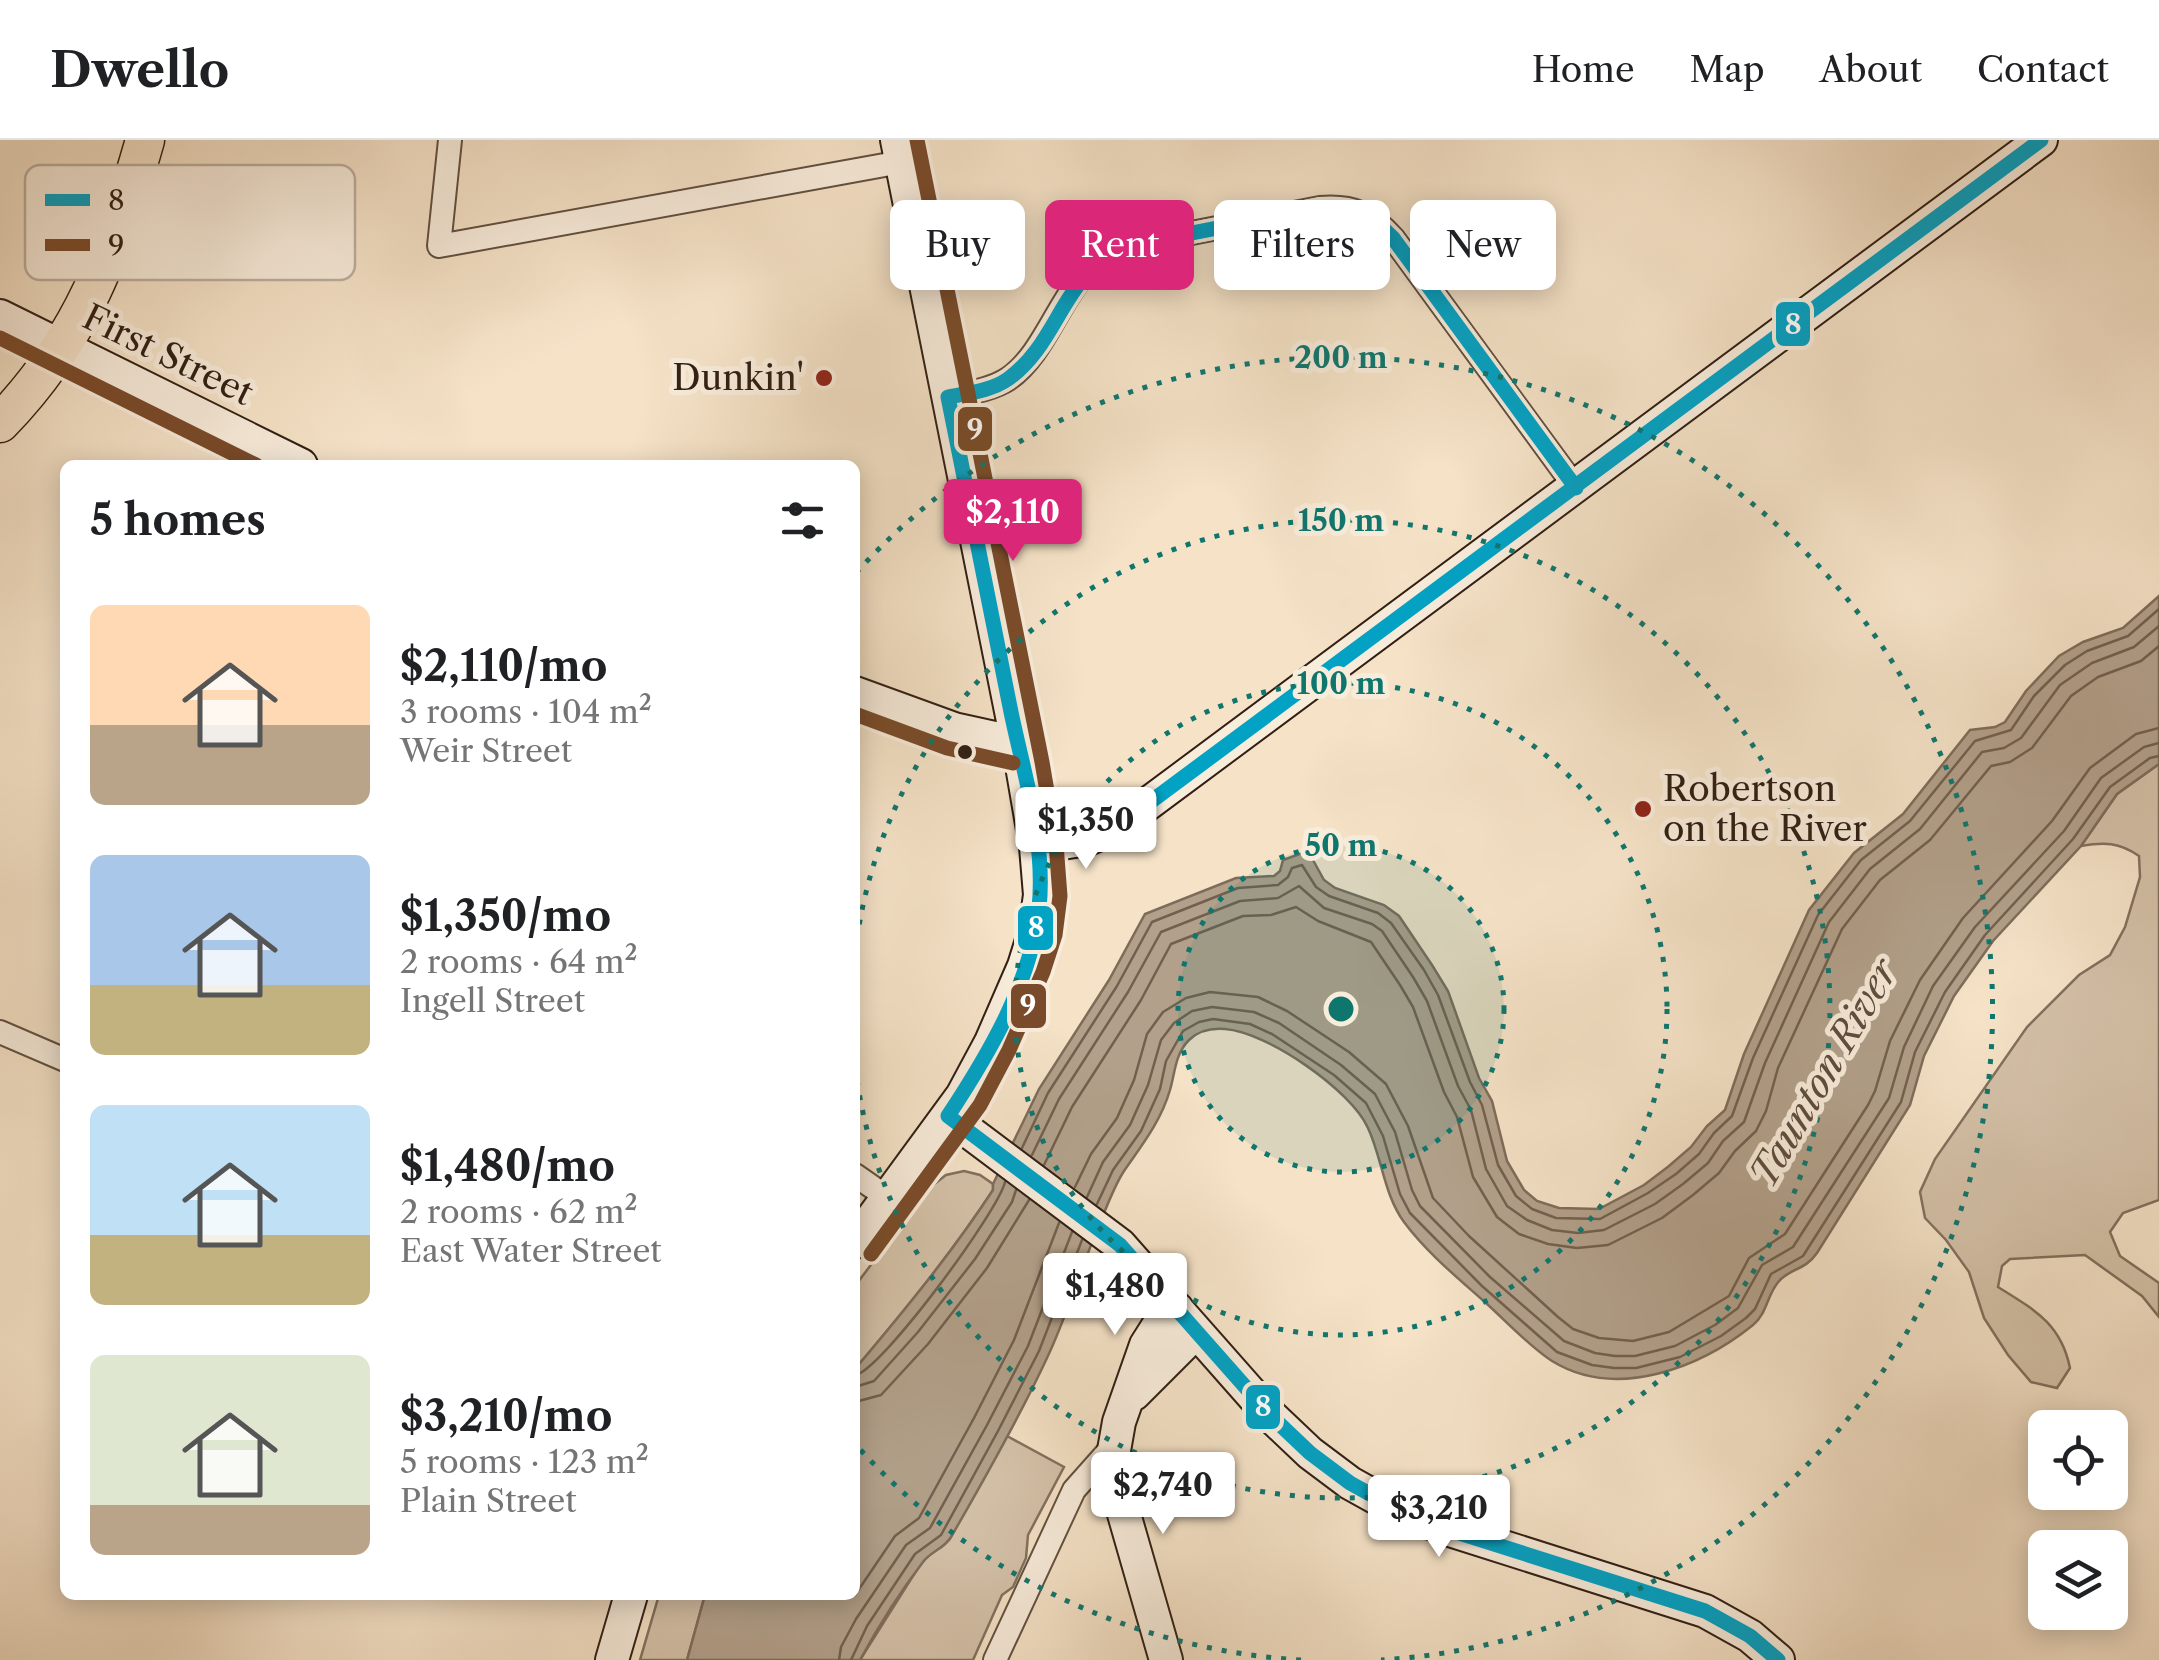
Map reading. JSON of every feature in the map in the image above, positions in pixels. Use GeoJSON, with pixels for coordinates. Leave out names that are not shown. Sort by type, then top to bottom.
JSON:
{"type":"FeatureCollection","features":[{"type":"Feature","properties":{"kind":"main road"},"geometry":{"type":"LineString","coordinates":[[137,165],[145,140]]}},
{"type":"Feature","properties":{"kind":"main road"},"geometry":{"type":"LineString","coordinates":[[1036,848],[1088,840],[1118,826],[2041,140]]}},
{"type":"Feature","properties":{"kind":"main road"},"geometry":{"type":"LineString","coordinates":[[860,1235],[948,1116],[991,1042],[1028,955],[1039,906],[1036,848],[1017,743],[899,151]]}},
{"type":"Feature","properties":{"kind":"main road"},"geometry":{"type":"LineString","coordinates":[[0,423],[62,347],[99,280]]}},
{"type":"Feature","properties":{"kind":"main road","name":"First Street"},"geometry":{"type":"LineString","coordinates":[[0,316],[291,460]]}},
{"type":"Feature","properties":{"kind":"main road"},"geometry":{"type":"LineString","coordinates":[[860,695],[939,725],[1017,743]]}},
{"type":"Feature","properties":{"kind":"main road"},"geometry":{"type":"LineString","coordinates":[[948,1116],[1108,1235],[1296,1440],[1337,1474],[1376,1498],[1450,1530],[1706,1612],[1750,1636],[1778,1660]]}},
{"type":"Feature","properties":{"kind":"main road"},"geometry":{"type":"LineString","coordinates":[[1166,1660],[1118,1492],[1114,1445],[1151,1335],[1186,1320]]}},
{"type":"Feature","properties":{"kind":"main road"},"geometry":{"type":"LineString","coordinates":[[612,1660],[630,1600]]}},
{"type":"Feature","properties":{"kind":"street"},"geometry":{"type":"LineString","coordinates":[[450,140],[439,246],[899,151]]}},
{"type":"Feature","properties":{"kind":"street"},"geometry":{"type":"LineString","coordinates":[[948,397],[992,387],[1014,374],[1081,279],[1108,252],[1320,208],[1346,207],[1367,214],[1393,238],[1576,488]]}},
{"type":"Feature","properties":{"kind":"street"},"geometry":{"type":"LineString","coordinates":[[0,1032],[60,1058]]}},
{"type":"Feature","properties":{"kind":"street"},"geometry":{"type":"LineString","coordinates":[[860,1178],[888,1198]]}},
{"type":"Feature","properties":{"kind":"street"},"geometry":{"type":"LineString","coordinates":[[995,1660],[1074,1490],[1091,1466],[1114,1445]]}},
{"type":"Feature","properties":{"kind":"shaded area"},"geometry":{"type":"Polygon","coordinates":[[[2159,764],[2159,1200],[2123,1213],[2110,1232],[2120,1256],[2159,1283],[2159,1317],[2142,1296],[2085,1255],[2010,1259],[2002,1266],[1998,1287],[2035,1311],[2060,1340],[2070,1368],[2057,1388],[2031,1382],[2008,1355],[1984,1318],[1969,1272],[1925,1218],[1920,1192],[1935,1159],[2027,1027],[2079,975],[2110,955],[2125,927],[2140,877],[2139,856],[2111,844],[2081,846],[2117,794],[2159,764]]]}},
{"type":"Feature","properties":{"kind":"shaded area"},"geometry":{"type":"Polygon","coordinates":[[[964,1171],[980,1175],[993,1184],[993,1190],[927,1282],[860,1363],[860,1279],[928,1189],[946,1175],[964,1171]]]}},
{"type":"Feature","properties":{"kind":"shaded area"},"geometry":{"type":"Polygon","coordinates":[[[1007,1436],[1064,1467],[1028,1535],[1026,1558],[1013,1587],[1002,1595],[973,1660],[860,1660],[923,1560],[949,1540],[1007,1436]]]}},
{"type":"Feature","properties":{"kind":"shaded area"},"geometry":{"type":"Polygon","coordinates":[[[658,1600],[704,1600],[687,1660],[640,1660],[658,1600]]]}},
{"type":"Feature","properties":{"kind":"water","name":"Taunton River"},"geometry":{"type":"Polygon","coordinates":[[[2159,596],[2159,764],[2117,794],[2081,846],[1993,941],[1954,996],[1924,1056],[1910,1105],[1817,1253],[1781,1279],[1753,1325],[1709,1354],[1657,1374],[1604,1378],[1577,1373],[1552,1361],[1444,1265],[1404,1222],[1392,1200],[1368,1128],[1344,1097],[1306,1065],[1263,1040],[1225,1029],[1206,1031],[1193,1037],[1181,1051],[1162,1112],[1116,1184],[1054,1342],[1001,1449],[951,1537],[914,1573],[860,1660],[687,1660],[704,1600],[860,1600],[860,1363],[927,1282],[993,1190],[1039,1089],[1109,980],[1145,914],[1236,878],[1274,876],[1283,860],[1308,851],[1324,880],[1335,888],[1384,905],[1399,916],[1432,965],[1448,991],[1479,1078],[1492,1101],[1507,1161],[1524,1190],[1537,1201],[1559,1208],[1599,1209],[1644,1185],[1669,1166],[1725,1110],[1744,1054],[1809,910],[1854,853],[1903,814],[1970,730],[2005,722],[2026,691],[2059,656],[2083,642],[2123,628],[2159,596]]]}},
{"type":"Feature","properties":{"kind":"transit line","name":"9"},"geometry":{"type":"LineString","coordinates":[[871,1254],[980,1105],[1043,972],[1055,935],[1060,896],[1042,762],[917,140]]}},
{"type":"Feature","properties":{"kind":"transit line","name":"8"},"geometry":{"type":"LineString","coordinates":[[1036,847],[1088,839],[1118,826],[2041,140]]}},
{"type":"Feature","properties":{"kind":"transit line","name":"8"},"geometry":{"type":"LineString","coordinates":[[1576,488],[1393,238],[1369,219],[1342,209],[1320,208],[1125,246],[1087,274],[1039,347],[1008,379],[987,389],[948,397],[1032,809],[1040,883],[1034,936],[1018,990],[993,1043],[948,1116],[1120,1245],[1271,1416],[1350,1483],[1404,1513],[1450,1530],[1705,1611],[1750,1636],[1778,1660]]}},
{"type":"Feature","properties":{"kind":"transit line","name":"9"},"geometry":{"type":"LineString","coordinates":[[0,338],[246,460]]}},
{"type":"Feature","properties":{"kind":"transit line","name":"9"},"geometry":{"type":"LineString","coordinates":[[860,716],[947,748],[1013,763]]}},
{"type":"Feature","properties":{"kind":"place","name":"Dunkin'"},"geometry":{"type":"Point","coordinates":[824,378]}},
{"type":"Feature","properties":{"kind":"place","name":"Robertson on the River"},"geometry":{"type":"Point","coordinates":[1643,809]}}]}
